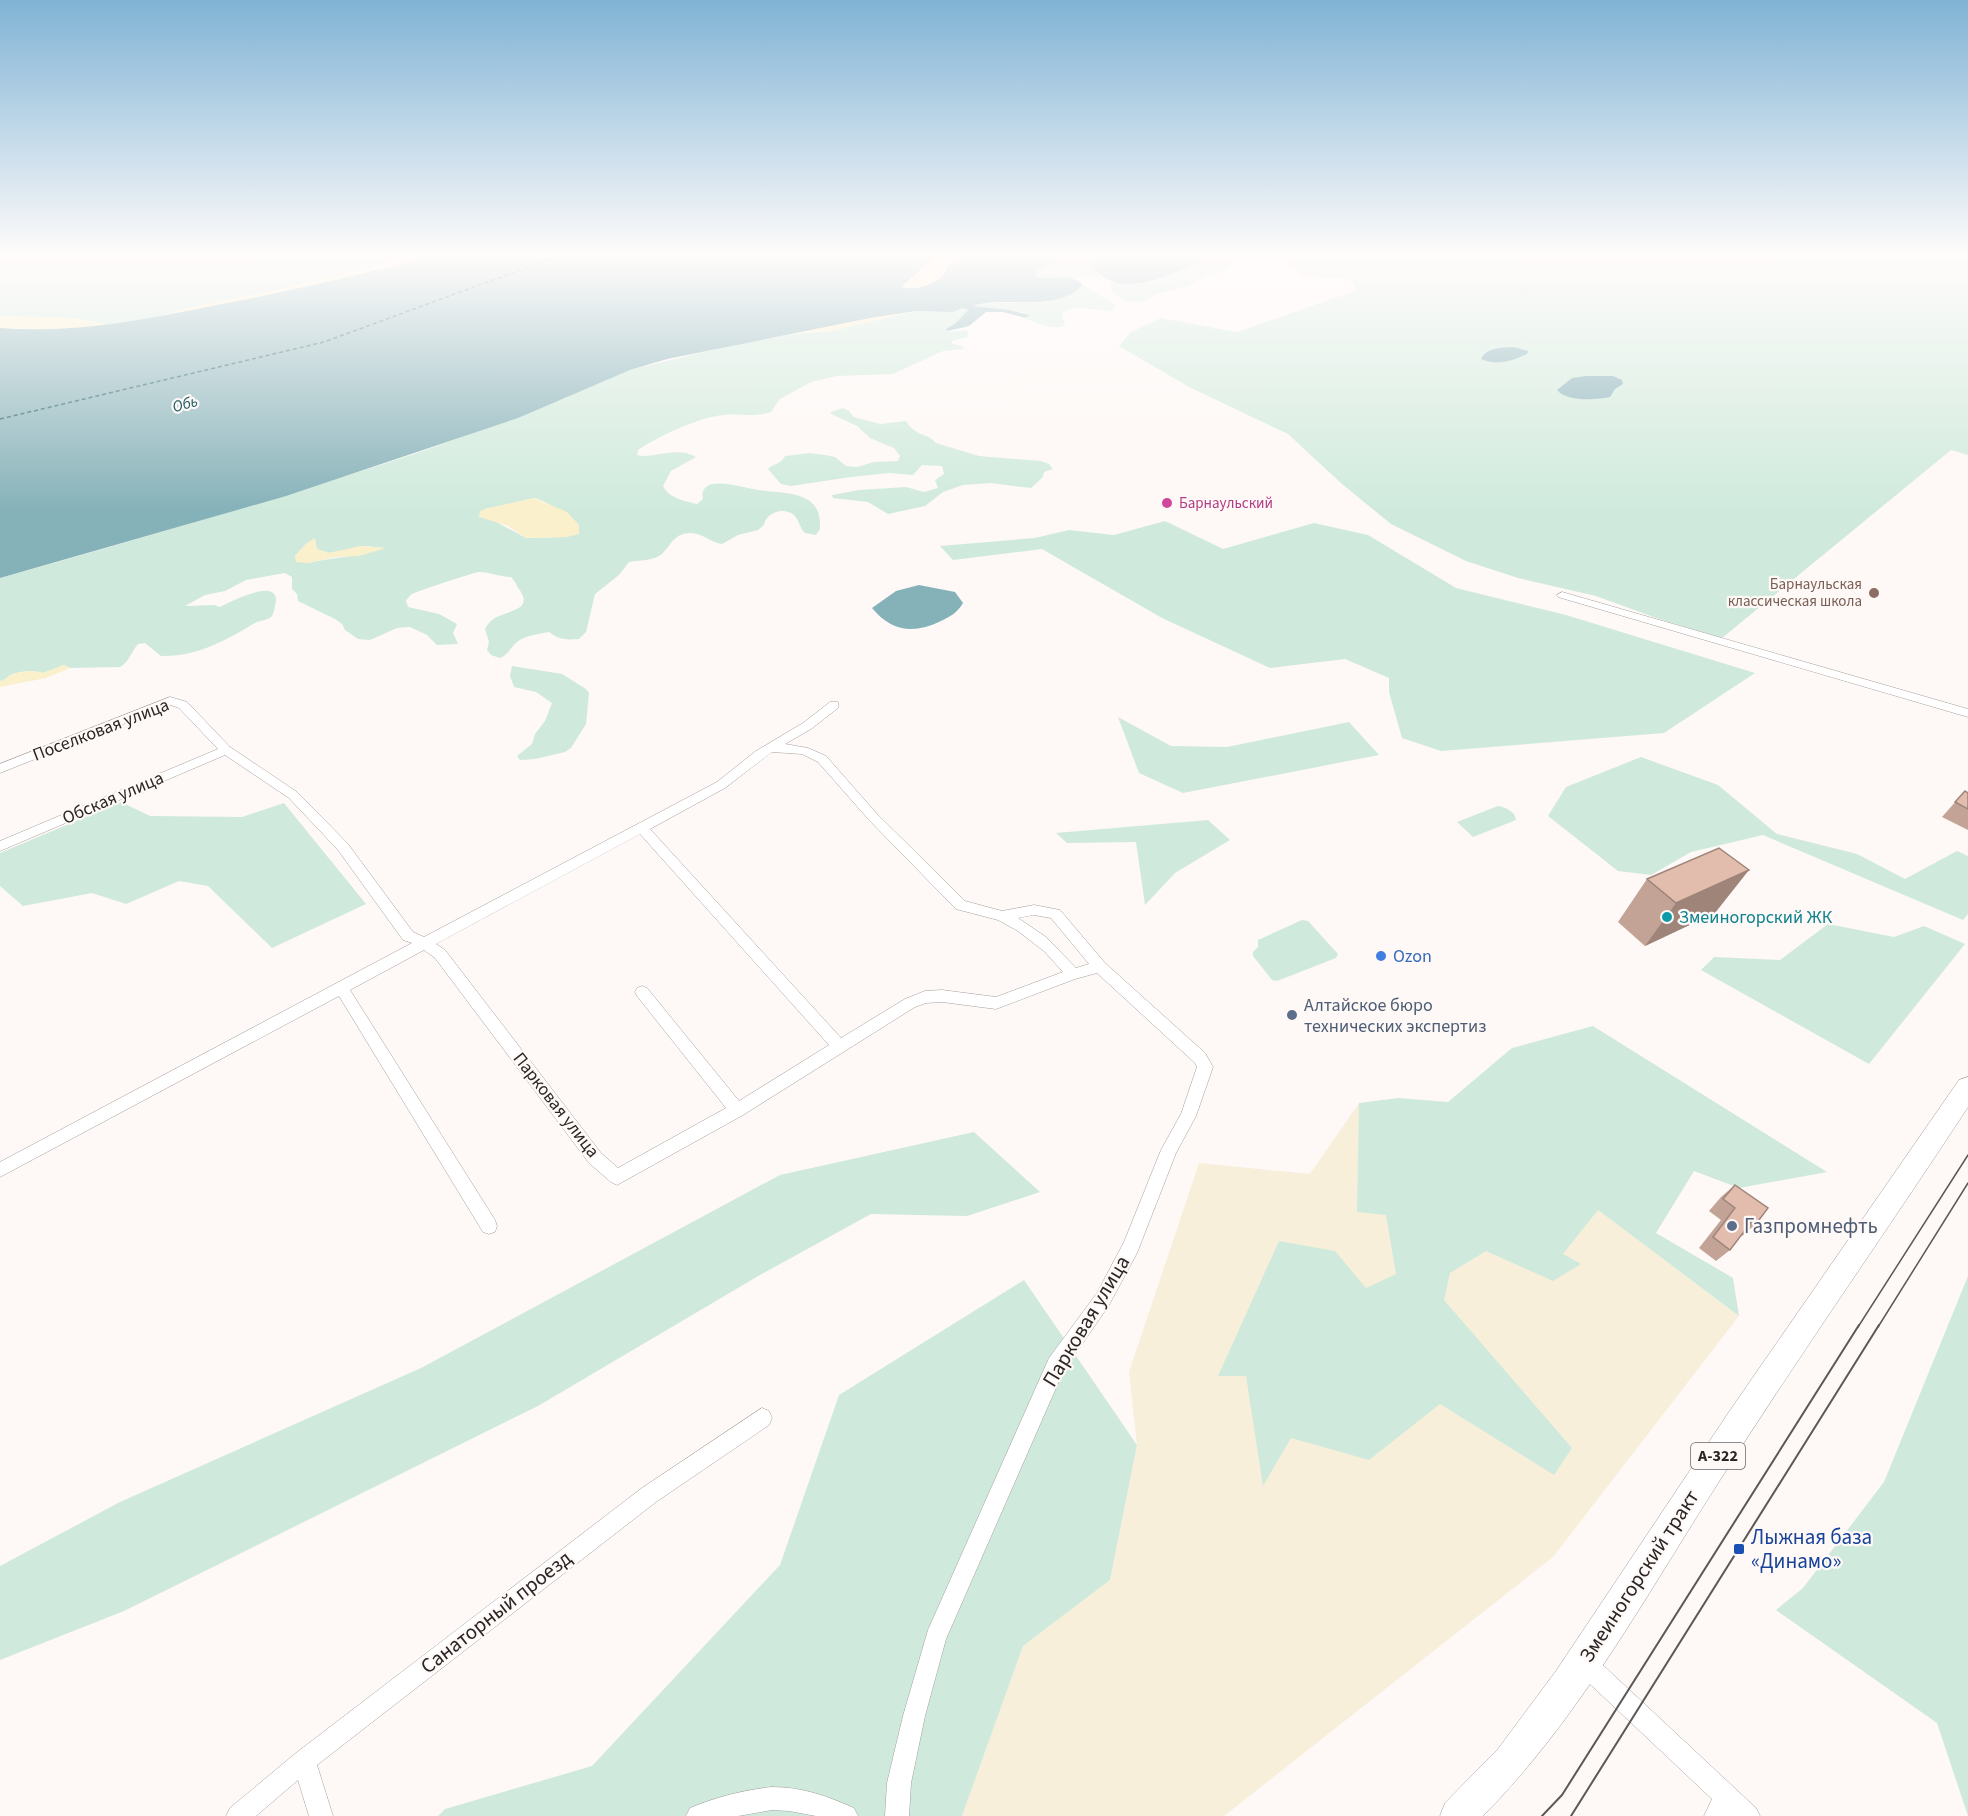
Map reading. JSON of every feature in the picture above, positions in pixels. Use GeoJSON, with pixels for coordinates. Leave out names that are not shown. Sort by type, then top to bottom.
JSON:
{"type":"FeatureCollection","features":[{"type":"Feature","properties":{"kind":"highway","name":"Змеиногорский тракт"},"geometry":{"type":"LineString","coordinates":[[1458,1816],[1516,1755],[1583,1662],[1637,1583],[1788,1349],[1893,1200],[1968,1087]]}},
{"type":"Feature","properties":{"kind":"street"},"geometry":{"type":"LineString","coordinates":[[1562,595],[1968,713]]}},
{"type":"Feature","properties":{"kind":"street","name":"Поселковая улица"},"geometry":{"type":"LineString","coordinates":[[0,769],[170,701],[183,705],[226,750],[293,795],[343,847],[408,936],[425,943]]}},
{"type":"Feature","properties":{"kind":"street"},"geometry":{"type":"LineString","coordinates":[[0,1170],[643,829],[721,785],[770,748],[807,726],[834,705]]}},
{"type":"Feature","properties":{"kind":"street","name":"Парковая улица"},"geometry":{"type":"LineString","coordinates":[[770,748],[801,749],[813,752],[822,759],[874,818],[961,905],[1002,916],[1034,910],[1055,914],[1100,967],[1185,1044],[1205,1067],[1188,1116],[1169,1150],[1131,1247],[1103,1299],[1056,1365],[936,1638],[914,1716],[899,1783],[897,1816]]}},
{"type":"Feature","properties":{"kind":"street","name":"Обская улица"},"geometry":{"type":"LineString","coordinates":[[0,846],[226,750]]}},
{"type":"Feature","properties":{"kind":"street"},"geometry":{"type":"LineString","coordinates":[[643,829],[839,1046]]}},
{"type":"Feature","properties":{"kind":"street"},"geometry":{"type":"LineString","coordinates":[[1002,916],[1024,926],[1040,938],[1055,951],[1073,974]]}},
{"type":"Feature","properties":{"kind":"street","name":"Парковая улица"},"geometry":{"type":"LineString","coordinates":[[425,943],[440,954],[595,1158],[617,1177],[737,1110],[909,1003],[925,997],[942,996],[996,1003],[1073,974],[1100,967]]}},
{"type":"Feature","properties":{"kind":"street"},"geometry":{"type":"LineString","coordinates":[[342,988],[489,1226]]}},
{"type":"Feature","properties":{"kind":"street"},"geometry":{"type":"LineString","coordinates":[[642,992],[737,1110]]}},
{"type":"Feature","properties":{"kind":"street","name":"Санаторный проезд"},"geometry":{"type":"LineString","coordinates":[[238,1816],[304,1761],[649,1495],[762,1418]]}},
{"type":"Feature","properties":{"kind":"street"},"geometry":{"type":"LineString","coordinates":[[1583,1662],[1721,1806],[1748,1816]]}},
{"type":"Feature","properties":{"kind":"street"},"geometry":{"type":"LineString","coordinates":[[304,1761],[321,1816]]}},
{"type":"Feature","properties":{"kind":"street"},"geometry":{"type":"LineString","coordinates":[[698,1816],[747,1801],[791,1797],[826,1807],[846,1816]]}},
{"type":"Feature","properties":{"kind":"shaded area"},"geometry":{"type":"Polygon","coordinates":[[[1359,1103],[1598,1210],[1739,1316],[1553,1557],[1224,1816],[962,1816],[1023,1646],[1110,1580],[1137,1445],[1129,1372],[1199,1163],[1310,1174],[1359,1103]]]}},
{"type":"Feature","properties":{"kind":"green space"},"geometry":{"type":"Polygon","coordinates":[[[741,343],[952,343],[964,347],[943,351],[893,374],[836,376],[811,382],[780,399],[771,412],[758,415],[724,415],[703,419],[668,433],[638,450],[637,455],[642,456],[677,452],[696,457],[671,471],[663,486],[677,498],[697,504],[703,499],[703,491],[707,486],[713,484],[731,484],[792,494],[806,499],[815,506],[819,515],[820,529],[816,535],[805,533],[795,516],[781,511],[768,517],[758,530],[738,535],[722,544],[695,533],[681,535],[659,556],[629,562],[619,575],[595,594],[586,632],[579,639],[564,639],[549,632],[541,633],[521,640],[500,658],[491,655],[487,650],[489,642],[486,627],[495,618],[520,607],[524,600],[511,577],[479,572],[416,592],[406,601],[408,607],[439,614],[457,624],[453,633],[458,644],[437,645],[427,635],[410,627],[397,628],[370,640],[358,639],[335,619],[298,601],[297,594],[292,589],[292,577],[285,573],[246,580],[225,591],[205,595],[185,606],[215,605],[219,607],[259,591],[273,593],[276,602],[270,618],[255,623],[211,646],[187,654],[161,656],[145,643],[138,644],[120,667],[70,668],[64,665],[43,673],[32,671],[16,673],[0,681],[0,578],[208,518],[414,454],[630,370],[741,343]],[[535,498],[485,509],[498,523],[526,538],[567,537],[579,525],[535,498]],[[314,539],[295,556],[308,563],[383,548],[366,546],[329,553],[317,549],[314,539]]]}},
{"type":"Feature","properties":{"kind":"green space"},"geometry":{"type":"Polygon","coordinates":[[[1122,343],[1968,343],[1968,455],[1951,450],[1722,638],[1659,619],[1596,596],[1518,578],[1466,561],[1391,524],[1342,484],[1288,434],[1189,387],[1119,346],[1122,343]]]}},
{"type":"Feature","properties":{"kind":"green space"},"geometry":{"type":"Polygon","coordinates":[[[843,408],[854,417],[880,424],[906,421],[918,433],[929,437],[936,443],[979,456],[1041,461],[1049,464],[1053,469],[1044,472],[1043,477],[1031,488],[991,483],[963,485],[943,492],[925,506],[888,514],[868,502],[833,498],[832,495],[859,490],[906,487],[924,492],[938,488],[935,480],[944,474],[942,466],[922,465],[913,475],[889,473],[791,486],[781,484],[768,469],[785,456],[810,453],[825,455],[835,457],[846,466],[857,467],[874,462],[898,461],[900,456],[894,448],[870,438],[857,426],[831,414],[843,408]]]}},
{"type":"Feature","properties":{"kind":"green space"},"geometry":{"type":"Polygon","coordinates":[[[1165,521],[1223,549],[1314,523],[1368,535],[1456,588],[1566,615],[1755,673],[1664,733],[1441,751],[1402,738],[1389,692],[1389,678],[1345,659],[1270,668],[1162,618],[1042,549],[953,560],[940,546],[1035,538],[1069,530],[1114,535],[1165,521]]]}},
{"type":"Feature","properties":{"kind":"green space"},"geometry":{"type":"Polygon","coordinates":[[[512,666],[562,674],[589,693],[586,724],[571,748],[565,752],[535,759],[520,760],[517,756],[532,744],[552,703],[536,692],[514,687],[510,676],[512,666]]]}},
{"type":"Feature","properties":{"kind":"green space"},"geometry":{"type":"Polygon","coordinates":[[[1118,717],[1171,746],[1227,747],[1349,722],[1379,755],[1183,793],[1139,773],[1118,717]]]}},
{"type":"Feature","properties":{"kind":"green space"},"geometry":{"type":"Polygon","coordinates":[[[1641,757],[1718,785],[1777,834],[1857,854],[1905,879],[1957,851],[1968,856],[1968,914],[1963,920],[1763,835],[1691,852],[1651,875],[1618,871],[1548,816],[1566,787],[1641,757]]]}},
{"type":"Feature","properties":{"kind":"green space"},"geometry":{"type":"Polygon","coordinates":[[[121,802],[150,816],[242,817],[284,803],[366,904],[272,948],[208,886],[179,881],[126,904],[92,893],[23,906],[0,886],[0,853],[121,802]]]}},
{"type":"Feature","properties":{"kind":"green space"},"geometry":{"type":"Polygon","coordinates":[[[1498,806],[1512,812],[1516,820],[1473,837],[1457,822],[1498,806]]]}},
{"type":"Feature","properties":{"kind":"green space"},"geometry":{"type":"Polygon","coordinates":[[[1208,820],[1230,840],[1175,873],[1145,905],[1136,842],[1067,843],[1056,833],[1208,820]]]}},
{"type":"Feature","properties":{"kind":"green space"},"geometry":{"type":"Polygon","coordinates":[[[1302,920],[1308,921],[1338,954],[1336,958],[1277,981],[1272,980],[1253,956],[1253,952],[1258,947],[1258,940],[1302,920]]]}},
{"type":"Feature","properties":{"kind":"green space"},"geometry":{"type":"Polygon","coordinates":[[[1828,924],[1894,937],[1924,926],[1965,944],[1869,1064],[1701,970],[1714,957],[1780,960],[1828,924]]]}},
{"type":"Feature","properties":{"kind":"green space"},"geometry":{"type":"Polygon","coordinates":[[[1593,1026],[1827,1172],[1739,1188],[1694,1171],[1656,1233],[1733,1278],[1739,1316],[1598,1210],[1563,1254],[1581,1264],[1553,1281],[1486,1251],[1450,1273],[1444,1300],[1572,1448],[1554,1475],[1440,1404],[1369,1460],[1291,1438],[1263,1486],[1246,1376],[1218,1376],[1279,1241],[1335,1251],[1366,1288],[1396,1274],[1386,1215],[1357,1212],[1359,1103],[1398,1098],[1448,1102],[1512,1048],[1593,1026]]]}},
{"type":"Feature","properties":{"kind":"green space"},"geometry":{"type":"Polygon","coordinates":[[[974,1132],[1040,1192],[967,1216],[871,1214],[760,1275],[538,1406],[124,1611],[0,1660],[0,1566],[120,1502],[421,1368],[780,1175],[974,1132]]]}},
{"type":"Feature","properties":{"kind":"green space"},"geometry":{"type":"Polygon","coordinates":[[[1968,1276],[1968,1816],[1937,1723],[1776,1610],[1803,1588],[1884,1482],[1968,1276]]]}},
{"type":"Feature","properties":{"kind":"green space"},"geometry":{"type":"Polygon","coordinates":[[[1024,1280],[1137,1445],[1110,1580],[1023,1646],[962,1816],[438,1816],[445,1809],[592,1766],[780,1565],[839,1395],[1024,1280]]]}},
{"type":"Feature","properties":{"kind":"sand"},"geometry":{"type":"Polygon","coordinates":[[[534,498],[567,512],[579,525],[579,534],[567,537],[526,538],[508,526],[479,517],[480,511],[485,509],[534,498]]]}},
{"type":"Feature","properties":{"kind":"sand"},"geometry":{"type":"Polygon","coordinates":[[[315,538],[317,549],[329,553],[360,546],[386,548],[359,556],[335,557],[308,563],[296,562],[295,556],[315,538]]]}},
{"type":"Feature","properties":{"kind":"sand"},"geometry":{"type":"Polygon","coordinates":[[[64,665],[70,668],[46,678],[0,687],[0,681],[13,674],[28,671],[43,673],[64,665]]]}},
{"type":"Feature","properties":{"kind":"water","name":"Обь"},"geometry":{"type":"Polygon","coordinates":[[[0,343],[747,343],[667,359],[630,370],[518,418],[286,496],[0,578],[0,343]]]}},
{"type":"Feature","properties":{"kind":"water"},"geometry":{"type":"Polygon","coordinates":[[[1514,347],[1528,351],[1527,354],[1504,362],[1481,359],[1491,350],[1514,347]]]}},
{"type":"Feature","properties":{"kind":"water"},"geometry":{"type":"Polygon","coordinates":[[[1613,376],[1622,380],[1623,384],[1615,389],[1610,397],[1597,399],[1568,397],[1557,390],[1572,378],[1613,376]]]}},
{"type":"Feature","properties":{"kind":"water"},"geometry":{"type":"Polygon","coordinates":[[[919,585],[955,592],[963,603],[951,616],[931,625],[913,629],[887,622],[872,608],[896,591],[919,585]]]}},
{"type":"Feature","properties":{"kind":"building"},"geometry":{"type":"Polygon","coordinates":[[[1965,791],[1968,793],[1968,809],[1955,802],[1965,791]]]}},
{"type":"Feature","properties":{"kind":"building"},"geometry":{"type":"Polygon","coordinates":[[[1719,848],[1749,870],[1676,903],[1647,879],[1719,848]]]}},
{"type":"Feature","properties":{"kind":"building"},"geometry":{"type":"Polygon","coordinates":[[[1735,1185],[1768,1208],[1756,1224],[1752,1221],[1730,1250],[1713,1237],[1735,1208],[1723,1199],[1735,1185]]]}},
{"type":"Feature","properties":{"kind":"ferry route"},"geometry":{"type":"LineString","coordinates":[[0,419],[321,343]]}},
{"type":"Feature","properties":{"kind":"tram line"},"geometry":{"type":"LineString","coordinates":[[1858,1327],[1968,1155]]}},
{"type":"Feature","properties":{"kind":"tram line"},"geometry":{"type":"LineString","coordinates":[[1878,1327],[1968,1183]]}},
{"type":"Feature","properties":{"kind":"tram line"},"geometry":{"type":"LineString","coordinates":[[1542,1816],[1562,1795],[1859,1325]]}},
{"type":"Feature","properties":{"kind":"tram line"},"geometry":{"type":"LineString","coordinates":[[1571,1816],[1879,1325]]}},
{"type":"Feature","properties":{"kind":"place","name":"Барнаульский"},"geometry":{"type":"Point","coordinates":[1167,503]}},
{"type":"Feature","properties":{"kind":"place","name":"Барнаульская классическая школа"},"geometry":{"type":"Point","coordinates":[1874,593]}},
{"type":"Feature","properties":{"kind":"place","name":"Змеиногорский ЖК"},"geometry":{"type":"Point","coordinates":[1667,917]}},
{"type":"Feature","properties":{"kind":"place","name":"Ozon"},"geometry":{"type":"Point","coordinates":[1381,956]}},
{"type":"Feature","properties":{"kind":"place","name":"Алтайское бюро технических экспертиз"},"geometry":{"type":"Point","coordinates":[1292,1015]}},
{"type":"Feature","properties":{"kind":"place","name":"Газпромнефть"},"geometry":{"type":"Point","coordinates":[1732,1226]}},
{"type":"Feature","properties":{"kind":"place","name":"Лыжная база «Динамо»"},"geometry":{"type":"Point","coordinates":[1739,1549]}}]}
